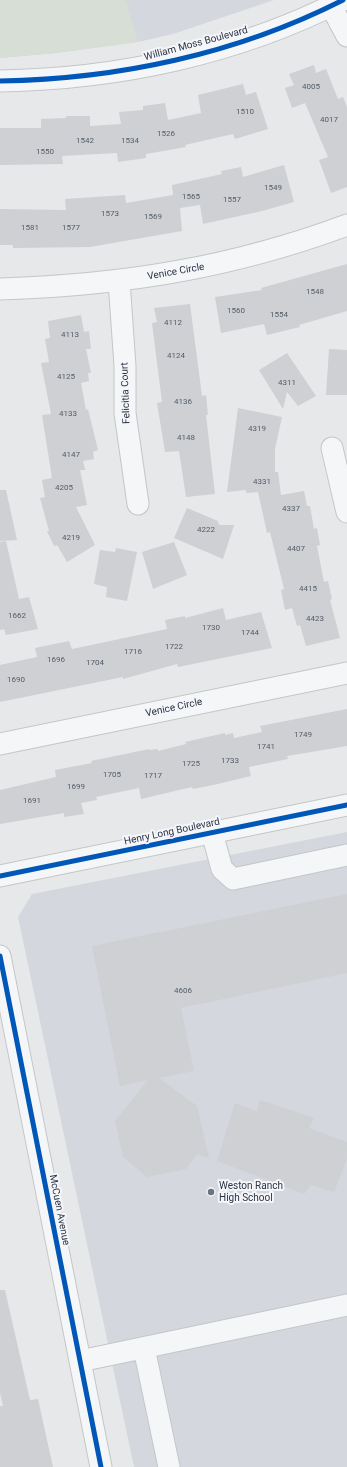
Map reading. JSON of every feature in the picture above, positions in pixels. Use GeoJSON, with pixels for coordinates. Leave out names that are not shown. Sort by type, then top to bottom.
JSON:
{"type":"FeatureCollection","features":[{"type":"Feature","properties":{"kind":"street"},"geometry":{"type":"LineString","coordinates":[[337,3],[347,36]]}},
{"type":"Feature","properties":{"kind":"street","name":"William Moss Boulevard"},"geometry":{"type":"LineString","coordinates":[[0,81],[87,76],[142,68],[179,60],[239,43],[292,24],[337,3]]}},
{"type":"Feature","properties":{"kind":"street","name":"Venice Circle"},"geometry":{"type":"LineString","coordinates":[[0,289],[61,287],[119,281],[199,268],[257,254],[347,225]]}},
{"type":"Feature","properties":{"kind":"street","name":"Felicitia Court"},"geometry":{"type":"LineString","coordinates":[[119,281],[125,366],[125,413],[138,504]]}},
{"type":"Feature","properties":{"kind":"street"},"geometry":{"type":"LineString","coordinates":[[332,448],[347,512]]}},
{"type":"Feature","properties":{"kind":"street","name":"Venice Circle"},"geometry":{"type":"LineString","coordinates":[[0,744],[347,672]]}},
{"type":"Feature","properties":{"kind":"street","name":"Henry Long Boulevard"},"geometry":{"type":"LineString","coordinates":[[0,876],[347,805]]}},
{"type":"Feature","properties":{"kind":"street"},"geometry":{"type":"LineString","coordinates":[[212,833],[222,869],[233,879],[347,855]]}},
{"type":"Feature","properties":{"kind":"street","name":"McCuen Avenue"},"geometry":{"type":"LineString","coordinates":[[0,956],[101,1467]]}},
{"type":"Feature","properties":{"kind":"street"},"geometry":{"type":"LineString","coordinates":[[80,1361],[347,1305]]}},
{"type":"Feature","properties":{"kind":"street"},"geometry":{"type":"LineString","coordinates":[[144,1348],[169,1467]]}},
{"type":"Feature","properties":{"kind":"shaded area"},"geometry":{"type":"Polygon","coordinates":[[[0,0],[274,0],[173,34],[138,42],[56,53],[0,58],[0,0]]]}},
{"type":"Feature","properties":{"kind":"shaded area"},"geometry":{"type":"Polygon","coordinates":[[[0,0],[126,0],[138,42],[56,53],[0,58],[0,0]]]}},
{"type":"Feature","properties":{"kind":"shaded area","name":"Weston Ranch High School"},"geometry":{"type":"Polygon","coordinates":[[[347,832],[347,1467],[134,1467],[18,917],[32,894],[347,832]]]}},
{"type":"Feature","properties":{"kind":"building"},"geometry":{"type":"Polygon","coordinates":[[[314,65],[316,73],[326,69],[338,99],[343,97],[347,107],[347,187],[331,193],[319,160],[328,157],[305,103],[292,108],[285,88],[294,85],[289,74],[314,65]]]}},
{"type":"Feature","properties":{"kind":"building"},"geometry":{"type":"Polygon","coordinates":[[[243,84],[246,95],[256,92],[268,129],[235,139],[233,134],[185,145],[186,147],[146,154],[146,158],[118,162],[117,153],[62,156],[63,164],[0,165],[0,128],[41,128],[41,119],[66,118],[66,116],[90,116],[90,126],[121,124],[119,112],[143,110],[143,106],[165,103],[168,120],[201,113],[198,95],[243,84]]]}},
{"type":"Feature","properties":{"kind":"building"},"geometry":{"type":"Polygon","coordinates":[[[284,165],[294,202],[262,211],[203,224],[200,205],[180,208],[182,231],[90,247],[13,248],[13,245],[0,245],[0,209],[66,210],[65,199],[125,195],[126,203],[173,195],[172,185],[222,174],[221,171],[241,167],[243,177],[284,165]]]}},
{"type":"Feature","properties":{"kind":"building"},"geometry":{"type":"Polygon","coordinates":[[[347,264],[347,311],[299,325],[300,327],[267,335],[264,324],[221,333],[215,297],[262,290],[261,288],[347,264]]]}},
{"type":"Feature","properties":{"kind":"building"},"geometry":{"type":"Polygon","coordinates":[[[190,304],[202,396],[206,395],[208,415],[206,415],[215,494],[186,497],[179,451],[165,452],[157,403],[162,402],[152,323],[157,322],[154,308],[190,304]]]}},
{"type":"Feature","properties":{"kind":"building"},"geometry":{"type":"Polygon","coordinates":[[[81,315],[84,332],[89,331],[91,349],[86,349],[91,373],[88,373],[89,381],[81,383],[86,410],[88,409],[98,450],[93,452],[94,459],[83,461],[85,470],[80,470],[87,505],[76,507],[95,545],[67,562],[57,545],[54,546],[47,531],[49,531],[40,498],[45,497],[42,480],[52,478],[42,415],[51,414],[41,363],[49,362],[45,339],[50,338],[48,321],[81,315]]]}},
{"type":"Feature","properties":{"kind":"building"},"geometry":{"type":"Polygon","coordinates":[[[329,349],[347,350],[347,395],[326,395],[329,349]]]}},
{"type":"Feature","properties":{"kind":"building"},"geometry":{"type":"Polygon","coordinates":[[[287,353],[316,396],[298,406],[287,392],[283,409],[259,370],[287,353]]]}},
{"type":"Feature","properties":{"kind":"building"},"geometry":{"type":"Polygon","coordinates":[[[238,408],[282,417],[275,449],[275,472],[278,472],[281,495],[304,491],[307,506],[310,506],[314,529],[317,528],[320,545],[317,546],[324,582],[328,581],[332,599],[330,600],[340,638],[306,646],[300,625],[297,626],[292,608],[285,610],[281,590],[284,589],[270,532],[267,533],[258,492],[246,493],[246,490],[227,492],[238,408]]]}},
{"type":"Feature","properties":{"kind":"building"},"geometry":{"type":"Polygon","coordinates":[[[0,490],[6,490],[17,540],[0,541],[0,490]]]}},
{"type":"Feature","properties":{"kind":"building"},"geometry":{"type":"Polygon","coordinates":[[[187,508],[218,521],[219,525],[234,525],[223,559],[174,538],[187,508]]]}},
{"type":"Feature","properties":{"kind":"building"},"geometry":{"type":"Polygon","coordinates":[[[6,541],[19,599],[29,597],[38,629],[6,635],[4,629],[0,630],[0,542],[6,541]]]}},
{"type":"Feature","properties":{"kind":"building"},"geometry":{"type":"Polygon","coordinates":[[[174,542],[187,575],[153,589],[142,552],[174,542]]]}},
{"type":"Feature","properties":{"kind":"building"},"geometry":{"type":"Polygon","coordinates":[[[116,548],[137,552],[127,601],[106,597],[107,587],[94,584],[100,550],[115,552],[116,548]]]}},
{"type":"Feature","properties":{"kind":"building"},"geometry":{"type":"Polygon","coordinates":[[[223,608],[226,620],[261,612],[272,648],[178,667],[177,664],[123,679],[123,677],[0,702],[0,665],[37,657],[35,648],[69,641],[72,649],[167,629],[165,620],[185,616],[185,618],[223,608]]]}},
{"type":"Feature","properties":{"kind":"building"},"geometry":{"type":"Polygon","coordinates":[[[347,709],[347,746],[287,756],[288,759],[249,767],[251,776],[218,784],[193,789],[192,787],[141,799],[139,788],[96,797],[97,800],[81,803],[84,814],[64,817],[64,813],[0,824],[0,790],[56,777],[55,770],[92,763],[91,761],[149,749],[158,749],[158,751],[186,744],[185,742],[225,733],[225,735],[233,733],[234,738],[262,732],[260,726],[347,709]]]}},
{"type":"Feature","properties":{"kind":"building"},"geometry":{"type":"Polygon","coordinates":[[[347,894],[347,973],[181,1008],[194,1071],[159,1078],[197,1106],[209,1158],[197,1154],[186,1169],[147,1177],[123,1157],[115,1121],[148,1080],[120,1086],[92,946],[347,894]]]}},
{"type":"Feature","properties":{"kind":"building"},"geometry":{"type":"Polygon","coordinates":[[[260,1100],[314,1118],[309,1128],[347,1142],[347,1159],[334,1192],[311,1185],[304,1194],[217,1161],[235,1103],[257,1111],[260,1100]]]}},
{"type":"Feature","properties":{"kind":"building"},"geometry":{"type":"Polygon","coordinates":[[[0,1290],[5,1290],[30,1400],[38,1399],[53,1467],[0,1467],[0,1406],[3,1406],[0,1393],[0,1290]]]}},
{"type":"Feature","properties":{"kind":"cycle path"},"geometry":{"type":"LineString","coordinates":[[0,81],[88,75],[132,69],[176,60],[219,49],[261,35],[303,19],[343,0]]}},
{"type":"Feature","properties":{"kind":"cycle path"},"geometry":{"type":"LineString","coordinates":[[0,876],[347,805]]}},
{"type":"Feature","properties":{"kind":"cycle path"},"geometry":{"type":"LineString","coordinates":[[0,956],[101,1467]]}},
{"type":"Feature","properties":{"kind":"place","name":"Weston Ranch High School"},"geometry":{"type":"Point","coordinates":[211,1192]}}]}
